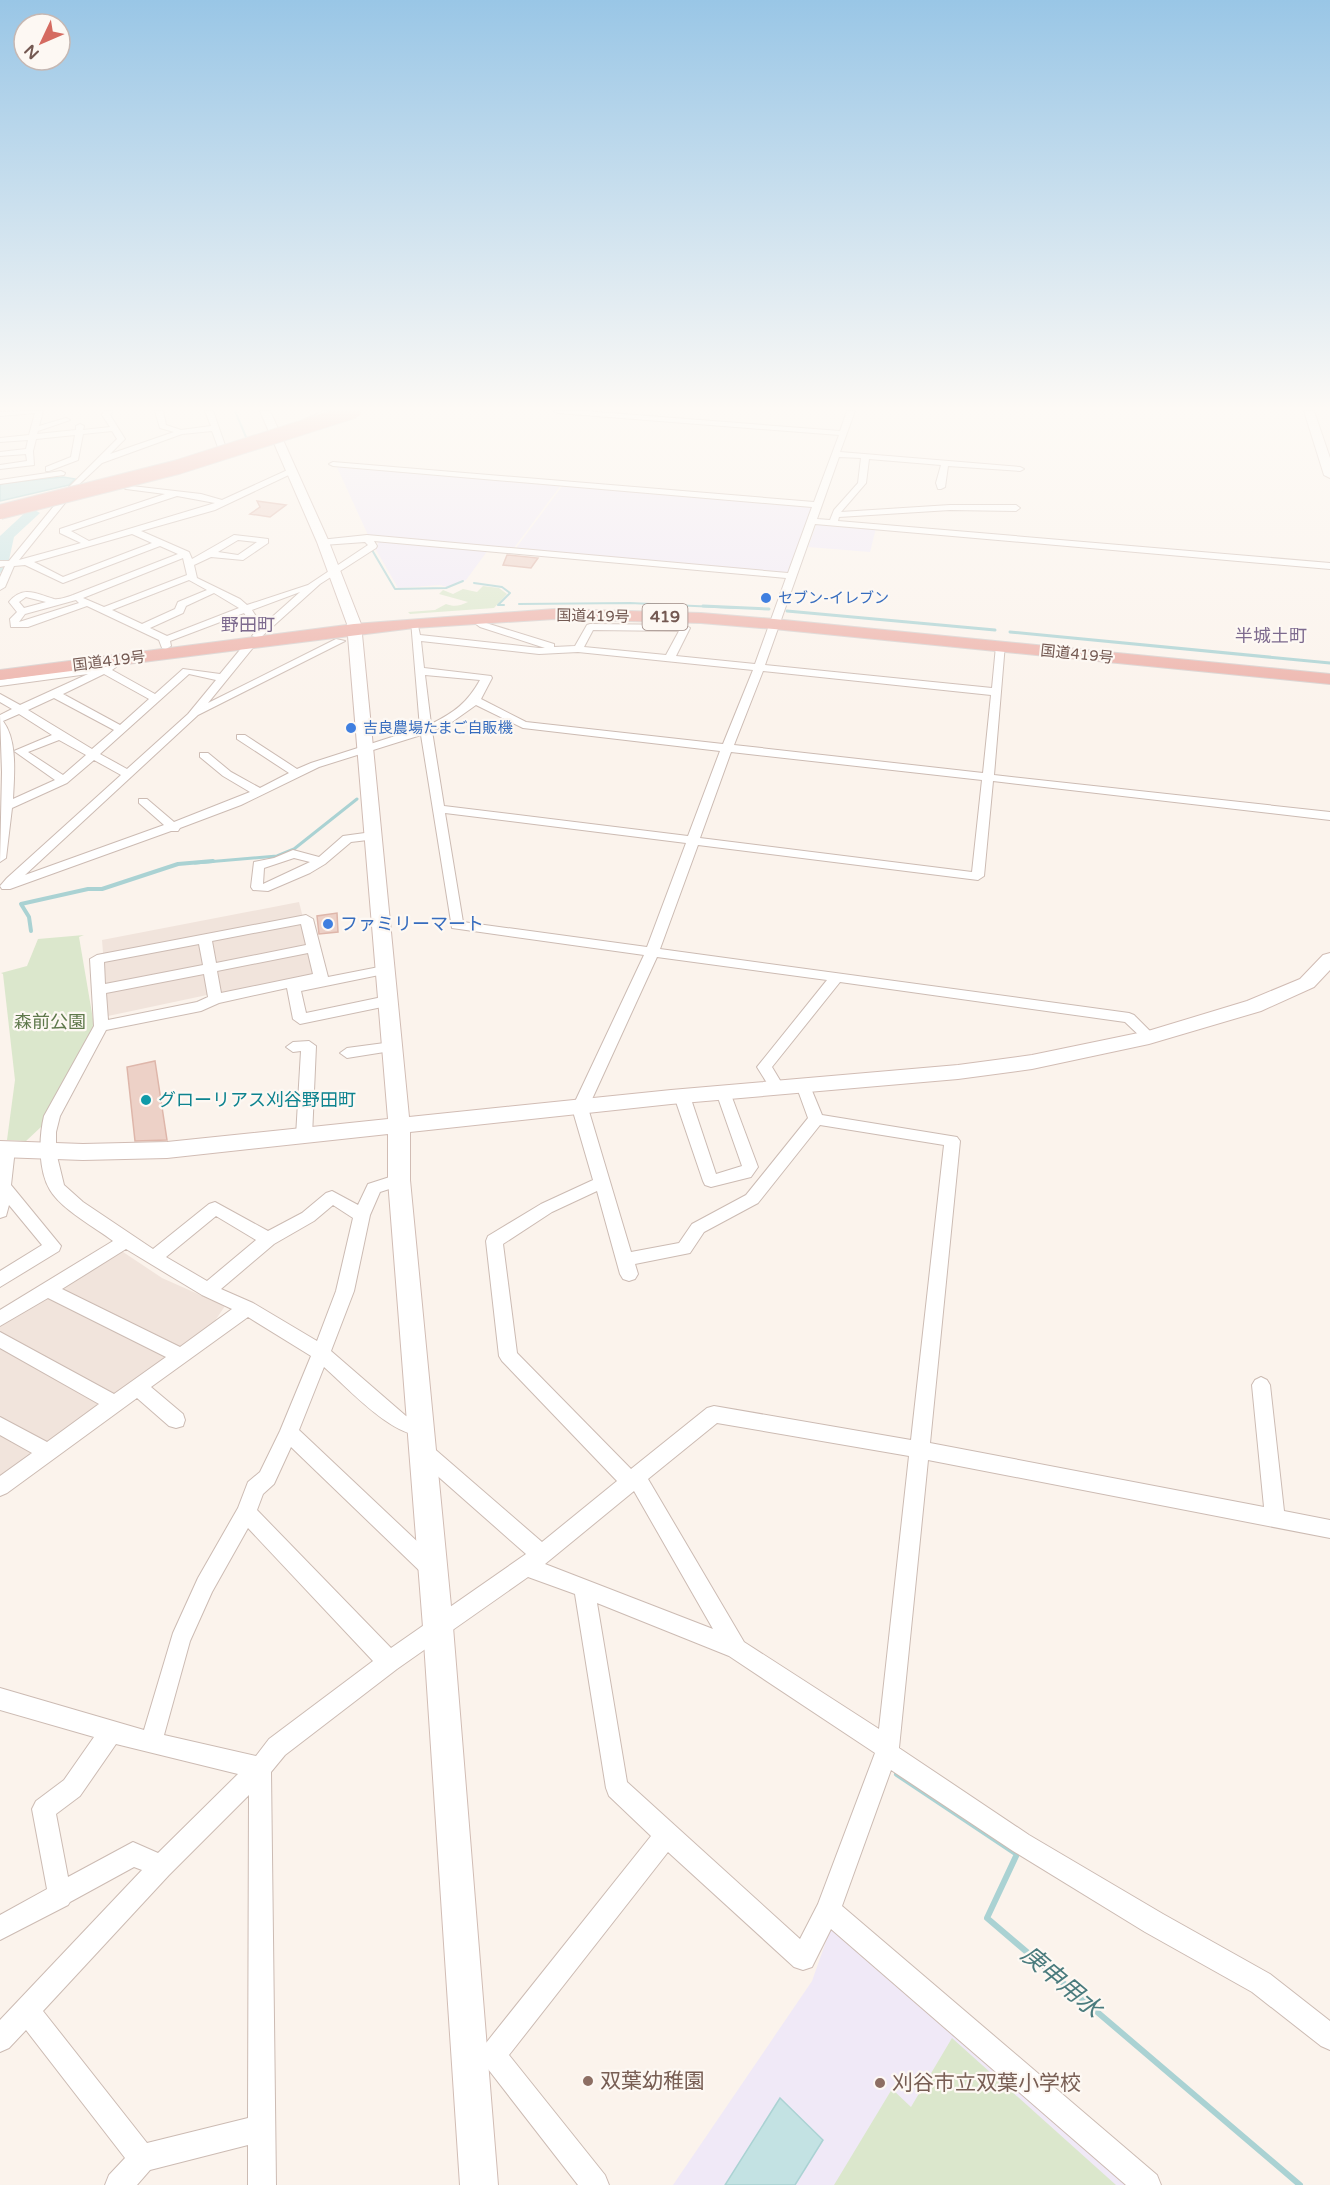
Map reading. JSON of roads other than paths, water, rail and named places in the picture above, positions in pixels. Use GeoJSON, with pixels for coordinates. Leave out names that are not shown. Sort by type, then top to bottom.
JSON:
{"type":"FeatureCollection","features":[{"type":"Feature","properties":{"kind":"highway","name":"国道419号"},"geometry":{"type":"LineString","coordinates":[[350,631],[493,611],[607,607],[775,620],[1330,672]]}},
{"type":"Feature","properties":{"kind":"highway","name":"国道419号"},"geometry":{"type":"LineString","coordinates":[[0,667],[165,643],[350,631],[415,630],[474,619],[555,614],[775,620],[1001,646],[1330,679]]}},
{"type":"Feature","properties":{"kind":"highway","name":"国道419号"},"geometry":{"type":"LineString","coordinates":[[0,675],[257,637]]}},
{"type":"Feature","properties":{"kind":"street"},"geometry":{"type":"LineString","coordinates":[[0,587],[7,563],[53,513]]}},
{"type":"Feature","properties":{"kind":"street"},"geometry":{"type":"LineString","coordinates":[[87,543],[63,531],[117,513]]}},
{"type":"Feature","properties":{"kind":"street"},"geometry":{"type":"LineString","coordinates":[[7,563],[26,562],[189,513]]}},
{"type":"Feature","properties":{"kind":"street"},"geometry":{"type":"LineString","coordinates":[[312,513],[323,542],[326,577],[350,631],[365,748],[399,1127],[399,1180],[432,1569],[482,2057],[479,2185]]}},
{"type":"Feature","properties":{"kind":"street"},"geometry":{"type":"LineString","coordinates":[[815,513],[652,952],[580,1108],[627,1267],[684,1248],[698,1228],[752,1199],[816,1119]]}},
{"type":"Feature","properties":{"kind":"street"},"geometry":{"type":"LineString","coordinates":[[834,519],[839,513]]}},
{"type":"Feature","properties":{"kind":"street"},"geometry":{"type":"LineString","coordinates":[[812,521],[896,513]]}},
{"type":"Feature","properties":{"kind":"street"},"geometry":{"type":"LineString","coordinates":[[834,519],[1330,566]]}},
{"type":"Feature","properties":{"kind":"street"},"geometry":{"type":"LineString","coordinates":[[130,530],[196,562],[237,537],[265,541],[240,558],[211,554]]}},
{"type":"Feature","properties":{"kind":"street"},"geometry":{"type":"LineString","coordinates":[[323,542],[367,538],[791,576]]}},
{"type":"Feature","properties":{"kind":"street"},"geometry":{"type":"LineString","coordinates":[[3,889],[192,716],[257,637],[326,577],[373,546],[367,538]]}},
{"type":"Feature","properties":{"kind":"street"},"geometry":{"type":"LineString","coordinates":[[26,562],[63,580],[160,543]]}},
{"type":"Feature","properties":{"kind":"street"},"geometry":{"type":"LineString","coordinates":[[187,558],[193,579],[237,600],[246,609],[257,637]]}},
{"type":"Feature","properties":{"kind":"street"},"geometry":{"type":"LineString","coordinates":[[88,603],[17,627],[14,625],[15,619],[22,612],[76,597],[187,558]]}},
{"type":"Feature","properties":{"kind":"street"},"geometry":{"type":"LineString","coordinates":[[104,610],[192,576]]}},
{"type":"Feature","properties":{"kind":"street"},"geometry":{"type":"LineString","coordinates":[[76,597],[141,628],[165,643],[326,577]]}},
{"type":"Feature","properties":{"kind":"street"},"geometry":{"type":"LineString","coordinates":[[141,628],[180,611],[181,604],[214,590]]}},
{"type":"Feature","properties":{"kind":"street"},"geometry":{"type":"LineString","coordinates":[[22,612],[14,602],[17,597],[33,593],[56,603]]}},
{"type":"Feature","properties":{"kind":"street"},"geometry":{"type":"LineString","coordinates":[[474,619],[483,625],[550,645],[546,651]]}},
{"type":"Feature","properties":{"kind":"street"},"geometry":{"type":"LineString","coordinates":[[578,649],[590,627],[685,628],[670,658]]}},
{"type":"Feature","properties":{"kind":"street"},"geometry":{"type":"LineString","coordinates":[[996,692],[578,649],[546,651],[415,630],[426,730],[457,925],[1130,1018],[1149,1037]]}},
{"type":"Feature","properties":{"kind":"street"},"geometry":{"type":"LineString","coordinates":[[192,716],[350,631]]}},
{"type":"Feature","properties":{"kind":"street"},"geometry":{"type":"LineString","coordinates":[[440,809],[978,876],[1001,646]]}},
{"type":"Feature","properties":{"kind":"street"},"geometry":{"type":"LineString","coordinates":[[0,683],[111,667],[0,719]]}},
{"type":"Feature","properties":{"kind":"street"},"geometry":{"type":"LineString","coordinates":[[104,670],[156,699]]}},
{"type":"Feature","properties":{"kind":"street"},"geometry":{"type":"LineString","coordinates":[[5,807],[63,781],[187,671],[224,678]]}},
{"type":"Feature","properties":{"kind":"street"},"geometry":{"type":"LineString","coordinates":[[3,889],[181,828],[315,765],[426,730],[448,720],[475,700],[487,678],[419,671]]}},
{"type":"Feature","properties":{"kind":"street"},"geometry":{"type":"LineString","coordinates":[[54,693],[121,730]]}},
{"type":"Feature","properties":{"kind":"street"},"geometry":{"type":"LineString","coordinates":[[0,697],[60,736],[128,774]]}},
{"type":"Feature","properties":{"kind":"street"},"geometry":{"type":"LineString","coordinates":[[475,700],[523,725],[1330,816]]}},
{"type":"Feature","properties":{"kind":"street"},"geometry":{"type":"LineString","coordinates":[[0,724],[5,736],[8,773],[0,858]]}},
{"type":"Feature","properties":{"kind":"street"},"geometry":{"type":"LineString","coordinates":[[60,736],[20,751],[63,781]]}},
{"type":"Feature","properties":{"kind":"street"},"geometry":{"type":"LineString","coordinates":[[241,737],[297,774]]}},
{"type":"Feature","properties":{"kind":"street"},"geometry":{"type":"LineString","coordinates":[[204,755],[227,774],[259,792]]}},
{"type":"Feature","properties":{"kind":"street"},"geometry":{"type":"LineString","coordinates":[[143,801],[181,828]]}},
{"type":"Feature","properties":{"kind":"street"},"geometry":{"type":"LineString","coordinates":[[321,861],[293,854],[278,861],[263,862],[258,865],[256,887],[264,888],[321,861],[346,839],[372,836]]}},
{"type":"Feature","properties":{"kind":"street"},"geometry":{"type":"LineString","coordinates":[[101,1023],[201,1006],[215,998],[321,977],[306,920],[98,959],[101,1023],[52,1116],[48,1132],[48,1152],[57,1188],[77,1206],[126,1241],[208,1290],[247,1308],[321,1353],[422,1439],[534,1561],[584,1588],[736,1649],[1021,1843],[1154,1923],[1261,1983],[1330,2037]]}},
{"type":"Feature","properties":{"kind":"street"},"geometry":{"type":"LineString","coordinates":[[205,939],[215,998]]}},
{"type":"Feature","properties":{"kind":"street"},"geometry":{"type":"LineString","coordinates":[[99,990],[314,948]]}},
{"type":"Feature","properties":{"kind":"street"},"geometry":{"type":"LineString","coordinates":[[0,1212],[3,1187],[3,1149],[48,1152],[166,1150],[682,1096],[958,1072],[1022,1064],[1149,1037],[1254,1006],[1283,994],[1315,976],[1330,959]]}},
{"type":"Feature","properties":{"kind":"street"},"geometry":{"type":"LineString","coordinates":[[384,970],[294,988],[300,1019],[387,1001]]}},
{"type":"Feature","properties":{"kind":"street"},"geometry":{"type":"LineString","coordinates":[[777,1087],[764,1067],[836,978]]}},
{"type":"Feature","properties":{"kind":"street"},"geometry":{"type":"LineString","coordinates":[[293,1047],[309,1046],[304,1136]]}},
{"type":"Feature","properties":{"kind":"street"},"geometry":{"type":"LineString","coordinates":[[347,1053],[392,1047]]}},
{"type":"Feature","properties":{"kind":"street"},"geometry":{"type":"LineString","coordinates":[[804,1085],[816,1119]]}},
{"type":"Feature","properties":{"kind":"street"},"geometry":{"type":"LineString","coordinates":[[682,1096],[711,1181],[746,1173],[750,1167],[723,1092]]}},
{"type":"Feature","properties":{"kind":"street"},"geometry":{"type":"LineString","coordinates":[[584,1588],[617,1788],[803,1958],[828,1910],[887,1750],[952,1142],[816,1119]]}},
{"type":"Feature","properties":{"kind":"street"},"geometry":{"type":"LineString","coordinates":[[151,1743],[180,1640],[205,1585],[246,1512],[255,1488],[267,1478],[289,1432],[321,1353],[345,1291],[362,1215],[374,1188],[399,1180]]}},
{"type":"Feature","properties":{"kind":"street"},"geometry":{"type":"LineString","coordinates":[[603,1182],[562,1198],[535,1212],[494,1241],[508,1356],[633,1479],[736,1649]]}},
{"type":"Feature","properties":{"kind":"street"},"geometry":{"type":"LineString","coordinates":[[0,1280],[53,1246],[3,1187]]}},
{"type":"Feature","properties":{"kind":"street"},"geometry":{"type":"LineString","coordinates":[[208,1290],[268,1239],[308,1217],[332,1197],[362,1215]]}},
{"type":"Feature","properties":{"kind":"street"},"geometry":{"type":"LineString","coordinates":[[154,1257],[215,1208],[268,1239]]}},
{"type":"Feature","properties":{"kind":"street"},"geometry":{"type":"LineString","coordinates":[[0,1318],[126,1241]]}},
{"type":"Feature","properties":{"kind":"street"},"geometry":{"type":"LineString","coordinates":[[46,1289],[181,1356]]}},
{"type":"Feature","properties":{"kind":"street"},"geometry":{"type":"LineString","coordinates":[[0,1487],[247,1308]]}},
{"type":"Feature","properties":{"kind":"street"},"geometry":{"type":"LineString","coordinates":[[0,1339],[115,1404]]}},
{"type":"Feature","properties":{"kind":"street"},"geometry":{"type":"LineString","coordinates":[[1261,1385],[1275,1518]]}},
{"type":"Feature","properties":{"kind":"street"},"geometry":{"type":"LineString","coordinates":[[138,1387],[176,1420]]}},
{"type":"Feature","properties":{"kind":"street"},"geometry":{"type":"LineString","coordinates":[[0,2039],[161,1866],[260,1768],[277,1747],[389,1662],[534,1561],[714,1413],[1330,1529]]}},
{"type":"Feature","properties":{"kind":"street"},"geometry":{"type":"LineString","coordinates":[[0,1425],[48,1452]]}},
{"type":"Feature","properties":{"kind":"street"},"geometry":{"type":"LineString","coordinates":[[289,1432],[432,1569]]}},
{"type":"Feature","properties":{"kind":"street"},"geometry":{"type":"LineString","coordinates":[[246,1512],[389,1662]]}},
{"type":"Feature","properties":{"kind":"street"},"geometry":{"type":"LineString","coordinates":[[1,1700],[151,1743],[260,1768]]}},
{"type":"Feature","properties":{"kind":"street"},"geometry":{"type":"LineString","coordinates":[[60,1896],[44,1809],[72,1788],[112,1731]]}},
{"type":"Feature","properties":{"kind":"street"},"geometry":{"type":"LineString","coordinates":[[260,1768],[262,2185]]}},
{"type":"Feature","properties":{"kind":"street"},"geometry":{"type":"LineString","coordinates":[[482,2057],[667,1835]]}},
{"type":"Feature","properties":{"kind":"street"},"geometry":{"type":"LineString","coordinates":[[0,1928],[133,1854],[161,1866]]}},
{"type":"Feature","properties":{"kind":"street"},"geometry":{"type":"LineString","coordinates":[[828,1910],[1147,2185]]}},
{"type":"Feature","properties":{"kind":"street"},"geometry":{"type":"LineString","coordinates":[[27,2011],[142,2158]]}},
{"type":"Feature","properties":{"kind":"street"},"geometry":{"type":"LineString","coordinates":[[482,2057],[595,2185]]}},
{"type":"Feature","properties":{"kind":"street"},"geometry":{"type":"LineString","coordinates":[[119,2185],[142,2158],[263,2128]]}},
{"type":"Feature","properties":{"kind":"water"},"geometry":{"type":"Polygon","coordinates":[[[780,2098],[823,2140],[795,2185],[725,2185],[780,2098]]]}},
{"type":"Feature","properties":{"kind":"waterway"},"geometry":{"type":"LineString","coordinates":[[0,569],[7,536],[33,513]]}},
{"type":"Feature","properties":{"kind":"waterway"},"geometry":{"type":"LineString","coordinates":[[372,550],[395,589],[446,588],[463,581]]}},
{"type":"Feature","properties":{"kind":"waterway"},"geometry":{"type":"LineString","coordinates":[[474,583],[502,587],[510,593],[498,605],[504,605]]}},
{"type":"Feature","properties":{"kind":"waterway"},"geometry":{"type":"LineString","coordinates":[[519,604],[630,603],[738,608]]}},
{"type":"Feature","properties":{"kind":"waterway"},"geometry":{"type":"LineString","coordinates":[[703,606],[769,609]]}},
{"type":"Feature","properties":{"kind":"waterway"},"geometry":{"type":"LineString","coordinates":[[787,611],[995,630]]}},
{"type":"Feature","properties":{"kind":"waterway"},"geometry":{"type":"LineString","coordinates":[[1010,632],[1330,663]]}},
{"type":"Feature","properties":{"kind":"waterway"},"geometry":{"type":"LineString","coordinates":[[195,863],[277,856],[294,849],[357,799]]}},
{"type":"Feature","properties":{"kind":"waterway"},"geometry":{"type":"LineString","coordinates":[[31,931],[29,917],[21,904],[88,889],[102,889],[178,864],[213,861]]}},
{"type":"Feature","properties":{"kind":"waterway","name":"庚申用水"},"geometry":{"type":"LineString","coordinates":[[897,1774],[1017,1854],[987,1918],[1300,2185]]}},
{"type":"Feature","properties":{"kind":"place","name":"セブン-イレブン"},"geometry":{"type":"Point","coordinates":[766,598]}},
{"type":"Feature","properties":{"kind":"place","name":"吉良農場たまご自販機"},"geometry":{"type":"Point","coordinates":[351,728]}},
{"type":"Feature","properties":{"kind":"place","name":"ファミリーマート"},"geometry":{"type":"Point","coordinates":[328,924]}},
{"type":"Feature","properties":{"kind":"place","name":"グローリアス刈谷野田町"},"geometry":{"type":"Point","coordinates":[146,1100]}},
{"type":"Feature","properties":{"kind":"place","name":"双葉幼稚園"},"geometry":{"type":"Point","coordinates":[588,2081]}},
{"type":"Feature","properties":{"kind":"place","name":"刈谷市立双葉小学校"},"geometry":{"type":"Point","coordinates":[880,2083]}},
{"type":"Feature","properties":{"kind":"district","name":"野田町"},"geometry":{"type":"Point","coordinates":[248,625]}},
{"type":"Feature","properties":{"kind":"district","name":"半城土町"},"geometry":{"type":"Point","coordinates":[1271,636]}},
{"type":"Feature","properties":{"kind":"park label","name":"森前公園"},"geometry":{"type":"Point","coordinates":[50,1022]}}]}
